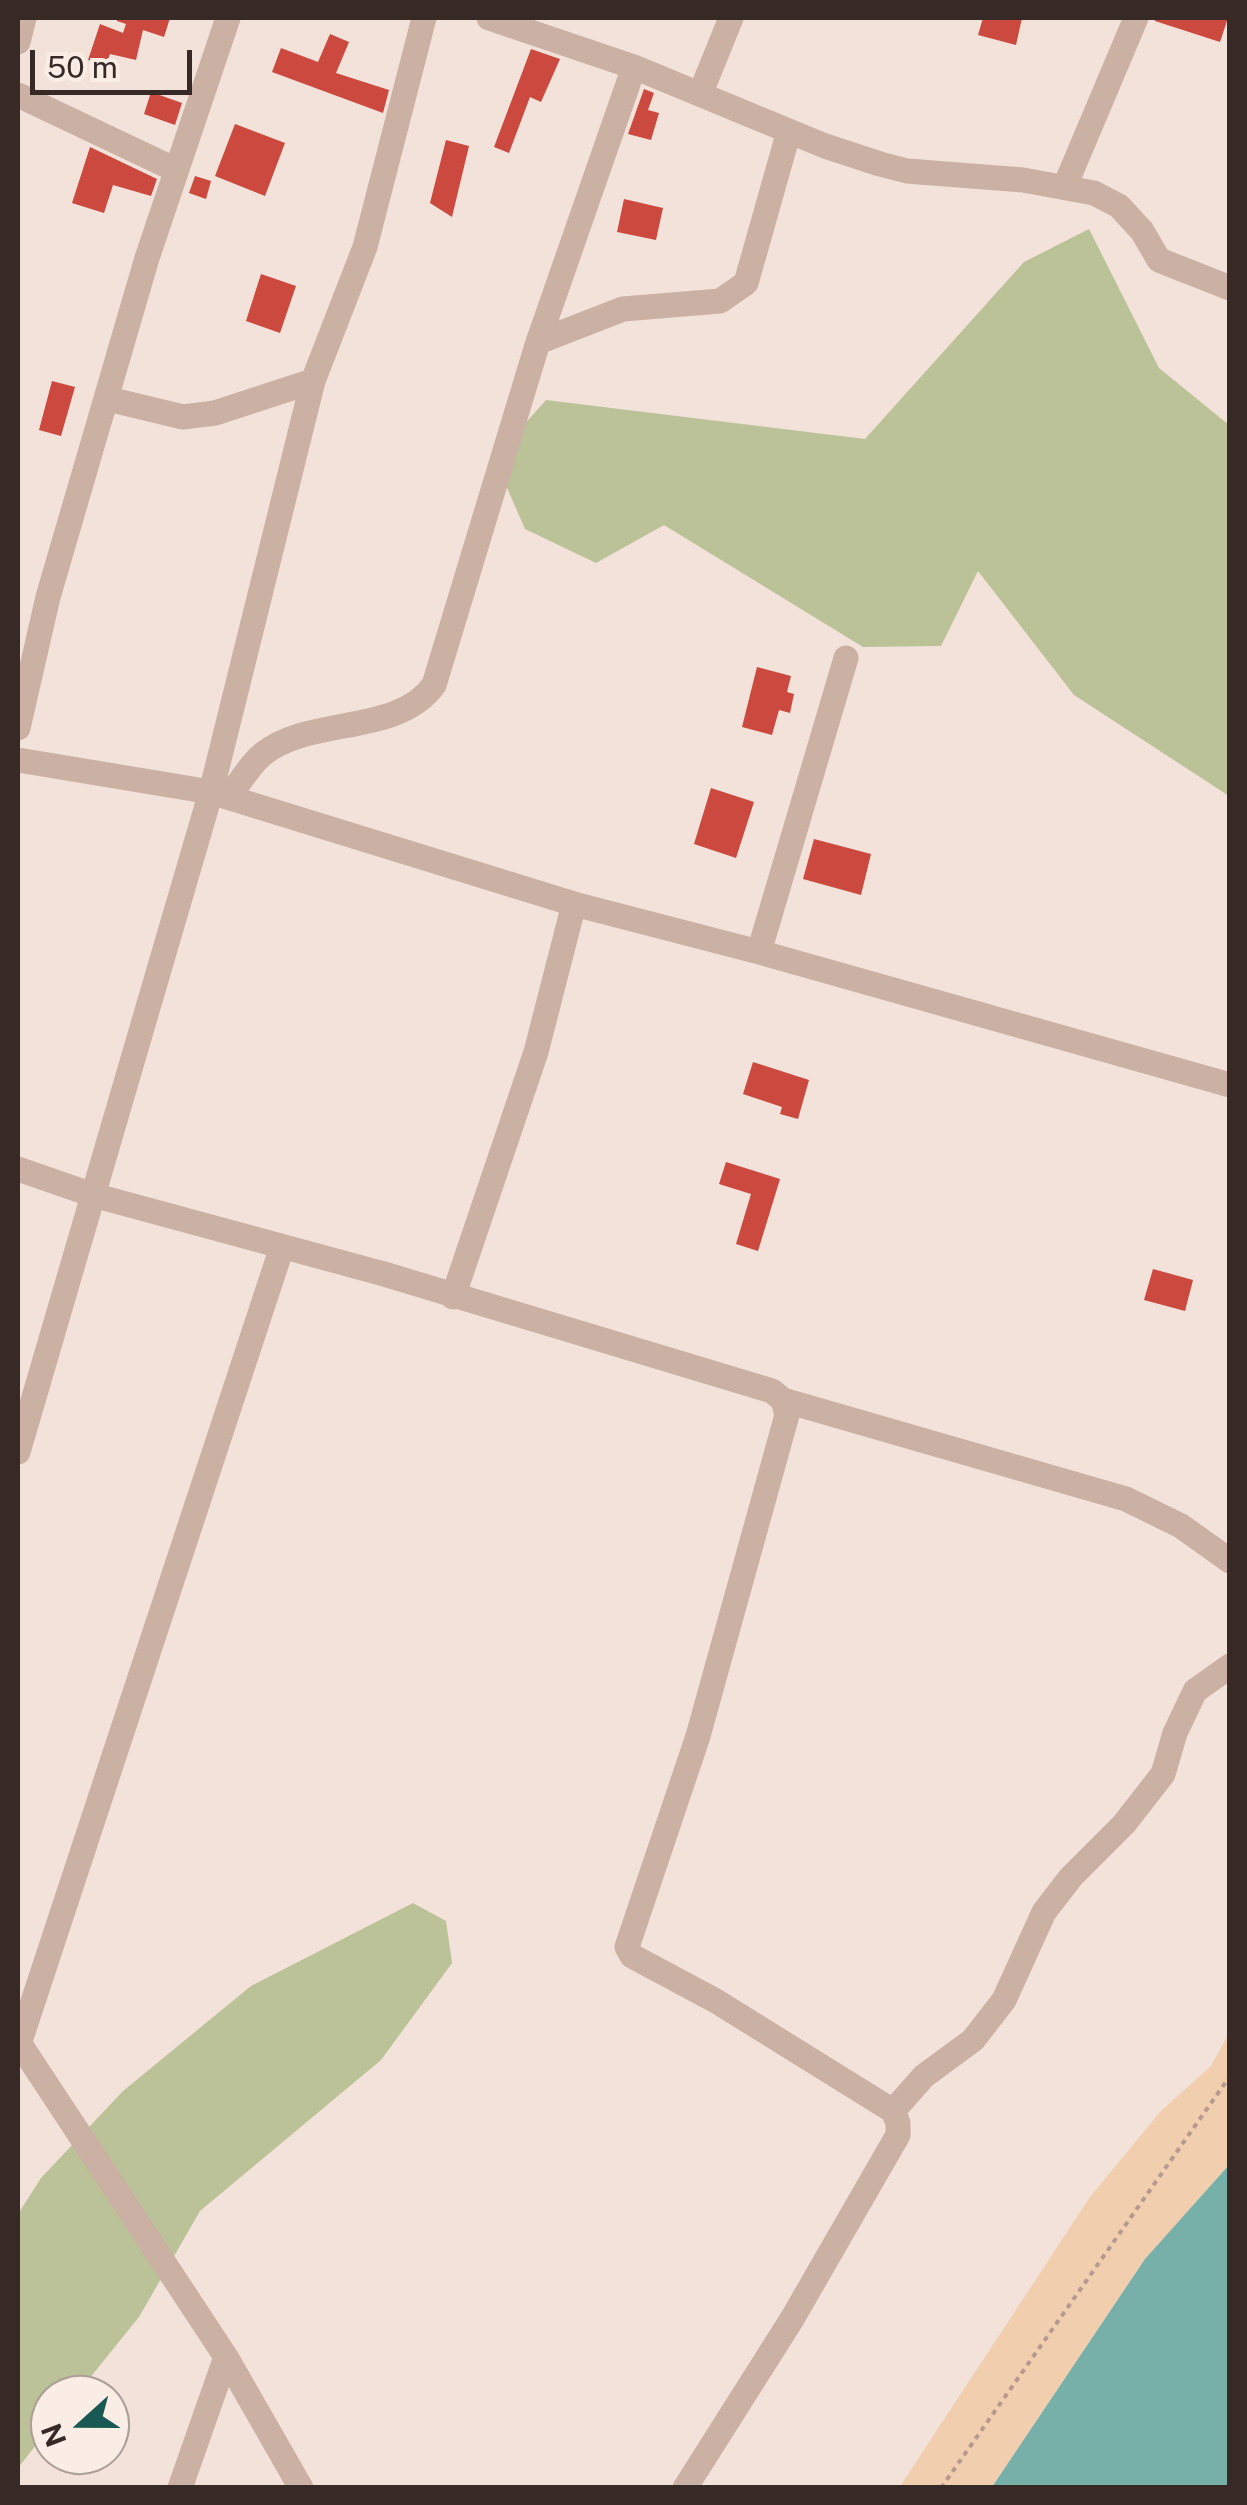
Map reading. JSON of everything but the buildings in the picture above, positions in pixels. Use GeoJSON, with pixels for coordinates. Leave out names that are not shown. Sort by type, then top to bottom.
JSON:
{"type":"FeatureCollection","features":[{"type":"Feature","properties":{"kind":"street"},"geometry":{"type":"LineString","coordinates":[[18,42],[24,18]]}},
{"type":"Feature","properties":{"kind":"street"},"geometry":{"type":"LineString","coordinates":[[18,728],[48,597],[176,170],[228,18]]}},
{"type":"Feature","properties":{"kind":"street"},"geometry":{"type":"LineString","coordinates":[[18,1452],[93,1195],[220,794],[313,381],[365,247],[424,18]]}},
{"type":"Feature","properties":{"kind":"street"},"geometry":{"type":"LineString","coordinates":[[488,18],[516,22],[700,92],[825,146],[907,170],[1094,192],[1119,206],[1142,231],[1159,260],[1230,288]]}},
{"type":"Feature","properties":{"kind":"street"},"geometry":{"type":"LineString","coordinates":[[700,92],[731,18]]}},
{"type":"Feature","properties":{"kind":"street"},"geometry":{"type":"LineString","coordinates":[[1066,186],[1136,18]]}},
{"type":"Feature","properties":{"kind":"street"},"geometry":{"type":"LineString","coordinates":[[220,794],[264,753],[290,740],[402,711],[422,702],[434,685],[538,342],[634,67]]}},
{"type":"Feature","properties":{"kind":"street"},"geometry":{"type":"LineString","coordinates":[[18,95],[176,170]]}},
{"type":"Feature","properties":{"kind":"street"},"geometry":{"type":"LineString","coordinates":[[538,342],[623,309],[720,300],[735,294],[746,283],[789,130]]}},
{"type":"Feature","properties":{"kind":"street"},"geometry":{"type":"LineString","coordinates":[[108,399],[183,417],[215,413],[313,381]]}},
{"type":"Feature","properties":{"kind":"street"},"geometry":{"type":"LineString","coordinates":[[759,952],[846,658]]}},
{"type":"Feature","properties":{"kind":"street"},"geometry":{"type":"LineString","coordinates":[[18,760],[220,794],[574,904],[759,952],[1230,1086]]}},
{"type":"Feature","properties":{"kind":"street"},"geometry":{"type":"LineString","coordinates":[[454,1296],[536,1052],[574,904]]}},
{"type":"Feature","properties":{"kind":"street"},"geometry":{"type":"LineString","coordinates":[[18,1168],[93,1195],[384,1274],[772,1391],[783,1400],[1126,1500],[1181,1526],[1230,1561]]}},
{"type":"Feature","properties":{"kind":"street"},"geometry":{"type":"LineString","coordinates":[[282,1247],[18,2043],[226,2357],[301,2488]]}},
{"type":"Feature","properties":{"kind":"street"},"geometry":{"type":"LineString","coordinates":[[685,2488],[792,2319],[898,2135],[892,2111],[716,2000],[632,1956],[627,1947],[698,1736],[787,1415],[783,1400]]}},
{"type":"Feature","properties":{"kind":"street"},"geometry":{"type":"LineString","coordinates":[[892,2111],[924,2076],[972,2040],[1004,2000],[1044,1912],[1071,1877],[1124,1824],[1163,1774],[1175,1733],[1195,1692],[1230,1666]]}},
{"type":"Feature","properties":{"kind":"street"},"geometry":{"type":"LineString","coordinates":[[180,2488],[226,2357]]}},
{"type":"Feature","properties":{"kind":"path"},"geometry":{"type":"LineString","coordinates":[[940,2488],[1230,2076]]}},
{"type":"Feature","properties":{"kind":"green space"},"geometry":{"type":"Polygon","coordinates":[[[1089,229],[1159,368],[1229,425],[1229,796],[1074,695],[978,571],[941,646],[863,647],[664,525],[596,563],[525,529],[494,458],[546,400],[865,439],[1024,262],[1089,229]]]}},
{"type":"Feature","properties":{"kind":"green space"},"geometry":{"type":"Polygon","coordinates":[[[413,1903],[446,1921],[452,1963],[381,2060],[200,2211],[139,2317],[92,2375],[30,2375],[30,2453],[18,2468],[18,2214],[41,2178],[123,2091],[251,1986],[413,1903]]]}},
{"type":"Feature","properties":{"kind":"sand"},"geometry":{"type":"Polygon","coordinates":[[[1229,2033],[1229,2165],[1145,2259],[992,2487],[899,2488],[1090,2197],[1160,2112],[1211,2066],[1229,2033]]]}},
{"type":"Feature","properties":{"kind":"water"},"geometry":{"type":"Polygon","coordinates":[[[1229,2165],[1229,2487],[992,2487],[1145,2259],[1229,2165]]]}}]}
